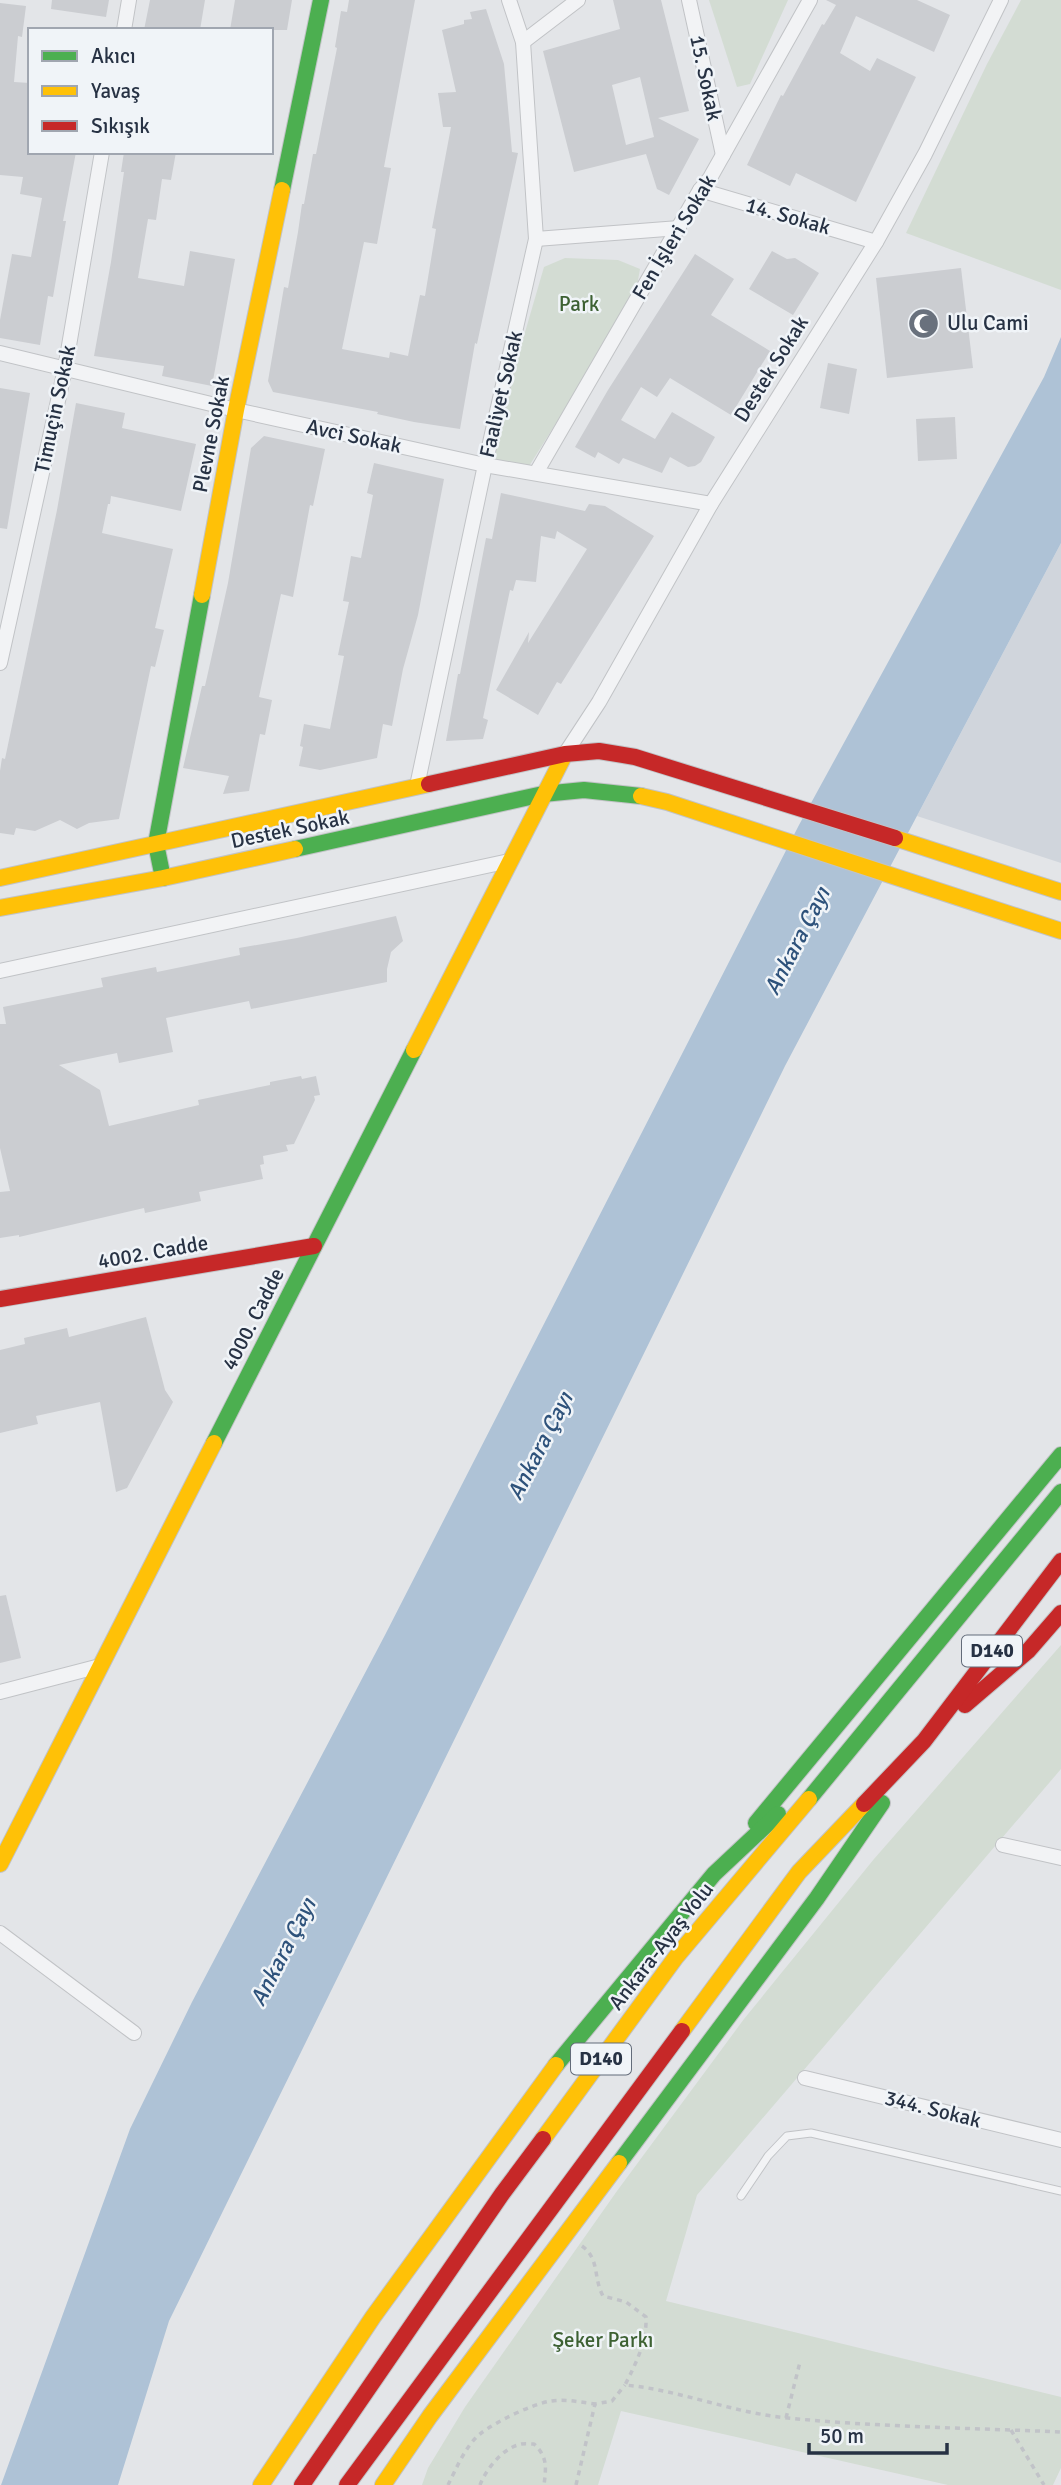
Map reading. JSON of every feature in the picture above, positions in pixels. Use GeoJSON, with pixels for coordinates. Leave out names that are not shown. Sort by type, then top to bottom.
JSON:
{"type":"FeatureCollection","features":[{"type":"Feature","properties":{"kind":"main road","name":"Plevne Sokak"},"geometry":{"type":"LineString","coordinates":[[163,878],[156,844],[236,410],[321,0]]}},
{"type":"Feature","properties":{"kind":"main road"},"geometry":{"type":"LineString","coordinates":[[565,754],[599,751],[635,757],[798,806],[1061,892]]}},
{"type":"Feature","properties":{"kind":"main road","name":"Destek Sokak"},"geometry":{"type":"LineString","coordinates":[[0,878],[565,754]]}},
{"type":"Feature","properties":{"kind":"main road","name":"Destek Sokak"},"geometry":{"type":"LineString","coordinates":[[0,908],[163,878],[543,794],[565,754]]}},
{"type":"Feature","properties":{"kind":"main road"},"geometry":{"type":"LineString","coordinates":[[543,794],[584,790],[625,793],[667,802],[895,879],[1061,931]]}},
{"type":"Feature","properties":{"kind":"main road","name":"4000. Cadde"},"geometry":{"type":"LineString","coordinates":[[0,1864],[543,794]]}},
{"type":"Feature","properties":{"kind":"main road","name":"4002. Cadde"},"geometry":{"type":"LineString","coordinates":[[0,1299],[314,1246]]}},
{"type":"Feature","properties":{"kind":"main road"},"geometry":{"type":"LineString","coordinates":[[261,2485],[373,2317],[560,2059],[1061,1455]]}},
{"type":"Feature","properties":{"kind":"main road","name":"Ankara-Ayaş Yolu"},"geometry":{"type":"LineString","coordinates":[[302,2485],[502,2194],[676,1957],[869,1729],[1061,1492]]}},
{"type":"Feature","properties":{"kind":"main road","name":"D140"},"geometry":{"type":"LineString","coordinates":[[347,2485],[799,1872],[924,1741],[1061,1561]]}},
{"type":"Feature","properties":{"kind":"main road"},"geometry":{"type":"LineString","coordinates":[[383,2485],[430,2416],[817,1898],[924,1741],[1028,1651],[1061,1613]]}},
{"type":"Feature","properties":{"kind":"main road"},"geometry":{"type":"LineString","coordinates":[[714,1874],[869,1729]]}},
{"type":"Feature","properties":{"kind":"main road"},"geometry":{"type":"LineString","coordinates":[[410,2474],[430,2416]]}},
{"type":"Feature","properties":{"kind":"street"},"geometry":{"type":"LineString","coordinates":[[124,28],[129,0]]}},
{"type":"Feature","properties":{"kind":"street","name":"Faaliyet Sokak"},"geometry":{"type":"LineString","coordinates":[[417,786],[536,239],[523,42],[509,0]]}},
{"type":"Feature","properties":{"kind":"street"},"geometry":{"type":"LineString","coordinates":[[523,42],[578,0]]}},
{"type":"Feature","properties":{"kind":"street","name":"15. Sokak"},"geometry":{"type":"LineString","coordinates":[[689,0],[723,155]]}},
{"type":"Feature","properties":{"kind":"street","name":"Fen İşleri Sokak"},"geometry":{"type":"LineString","coordinates":[[536,473],[723,155],[810,0]]}},
{"type":"Feature","properties":{"kind":"street","name":"Destek Sokak"},"geometry":{"type":"LineString","coordinates":[[565,754],[599,702],[711,504],[876,242],[925,154],[1001,0]]}},
{"type":"Feature","properties":{"kind":"street","name":"Timuçin Sokak"},"geometry":{"type":"LineString","coordinates":[[0,663],[65,369],[102,154]]}},
{"type":"Feature","properties":{"kind":"street","name":"14. Sokak"},"geometry":{"type":"LineString","coordinates":[[700,190],[876,242]]}},
{"type":"Feature","properties":{"kind":"street"},"geometry":{"type":"LineString","coordinates":[[536,239],[679,228]]}},
{"type":"Feature","properties":{"kind":"street","name":"Avci Sokak"},"geometry":{"type":"LineString","coordinates":[[0,353],[236,410],[485,465],[711,504]]}},
{"type":"Feature","properties":{"kind":"street"},"geometry":{"type":"LineString","coordinates":[[0,971],[509,861]]}},
{"type":"Feature","properties":{"kind":"street"},"geometry":{"type":"LineString","coordinates":[[0,1692],[100,1666]]}},
{"type":"Feature","properties":{"kind":"street"},"geometry":{"type":"LineString","coordinates":[[1003,1845],[1061,1858]]}},
{"type":"Feature","properties":{"kind":"street"},"geometry":{"type":"LineString","coordinates":[[0,1933],[134,2033]]}},
{"type":"Feature","properties":{"kind":"street","name":"344. Sokak"},"geometry":{"type":"LineString","coordinates":[[805,2078],[1061,2140]]}},
{"type":"Feature","properties":{"kind":"lane"},"geometry":{"type":"LineString","coordinates":[[741,2196],[768,2156],[787,2136],[811,2133],[1061,2191]]}},
{"type":"Feature","properties":{"kind":"path"},"geometry":{"type":"LineString","coordinates":[[448,2485],[458,2464],[479,2435],[505,2420],[547,2402],[567,2400],[595,2404],[612,2400],[625,2385],[641,2351],[646,2317],[626,2302],[603,2296],[597,2285],[596,2265],[590,2251],[566,2234]]}},
{"type":"Feature","properties":{"kind":"path"},"geometry":{"type":"LineString","coordinates":[[786,2418],[800,2362]]}},
{"type":"Feature","properties":{"kind":"path"},"geometry":{"type":"LineString","coordinates":[[625,2385],[786,2418],[1061,2432]]}},
{"type":"Feature","properties":{"kind":"path"},"geometry":{"type":"LineString","coordinates":[[576,2485],[595,2404]]}},
{"type":"Feature","properties":{"kind":"path"},"geometry":{"type":"LineString","coordinates":[[1011,2430],[1044,2485]]}},
{"type":"Feature","properties":{"kind":"path"},"geometry":{"type":"LineString","coordinates":[[480,2485],[483,2476],[506,2450],[518,2444],[534,2444],[543,2452],[547,2464],[544,2485]]}},
{"type":"Feature","properties":{"kind":"shaded area"},"geometry":{"type":"Polygon","coordinates":[[[1061,543],[1061,863],[917,816],[1061,543]]]}},
{"type":"Feature","properties":{"kind":"green space"},"geometry":{"type":"Polygon","coordinates":[[[709,0],[788,0],[750,84],[737,87],[709,0]]]}},
{"type":"Feature","properties":{"kind":"green space"},"geometry":{"type":"Polygon","coordinates":[[[1021,0],[1061,0],[1061,290],[906,233],[987,64],[1021,0]]]}},
{"type":"Feature","properties":{"kind":"green space","name":"Park"},"geometry":{"type":"Polygon","coordinates":[[[565,258],[618,260],[640,269],[635,297],[526,471],[487,463],[544,267],[565,258]]]}},
{"type":"Feature","properties":{"kind":"green space","name":"Şeker Parkı"},"geometry":{"type":"Polygon","coordinates":[[[1061,1645],[1061,1769],[697,2195],[666,2301],[1061,2397],[1061,2468],[1053,2485],[948,2485],[621,2411],[598,2485],[422,2485],[428,2468],[465,2407],[617,2191],[744,2019],[874,1859],[1061,1645]]]}},
{"type":"Feature","properties":{"kind":"water","name":"Ankara Çayı"},"geometry":{"type":"Polygon","coordinates":[[[1061,337],[1061,543],[785,1066],[169,2321],[118,2485],[1,2485],[130,2129],[192,2002],[385,1635],[799,825],[1044,377],[1061,337]]]}},
{"type":"Feature","properties":{"kind":"building"},"geometry":{"type":"Polygon","coordinates":[[[52,0],[109,0],[106,17],[51,9],[52,0]]]}},
{"type":"Feature","properties":{"kind":"building"},"geometry":{"type":"Polygon","coordinates":[[[150,0],[205,0],[200,28],[144,28],[150,0]]]}},
{"type":"Feature","properties":{"kind":"building"},"geometry":{"type":"Polygon","coordinates":[[[235,0],[292,0],[287,30],[230,28],[235,0]]]}},
{"type":"Feature","properties":{"kind":"building"},"geometry":{"type":"Polygon","coordinates":[[[349,0],[415,0],[384,167],[391,168],[377,244],[364,242],[342,349],[389,358],[390,352],[408,356],[420,295],[425,296],[436,229],[432,228],[451,127],[443,127],[438,93],[456,92],[442,30],[472,19],[470,12],[486,9],[504,64],[512,152],[518,153],[477,344],[475,343],[460,429],[273,392],[268,381],[284,287],[288,288],[302,204],[313,154],[316,154],[337,48],[341,11],[347,12],[349,0]]]}},
{"type":"Feature","properties":{"kind":"building"},"geometry":{"type":"Polygon","coordinates":[[[613,0],[661,0],[689,111],[658,118],[699,139],[669,195],[657,189],[646,154],[574,172],[543,51],[620,29],[613,0]],[[640,77],[612,85],[626,145],[654,137],[640,77]]]}},
{"type":"Feature","properties":{"kind":"building"},"geometry":{"type":"Polygon","coordinates":[[[826,0],[917,0],[950,15],[934,52],[856,16],[840,53],[870,71],[877,58],[916,77],[856,202],[796,173],[790,186],[747,165],[781,95],[783,96],[822,24],[824,25],[836,5],[826,0]]]}},
{"type":"Feature","properties":{"kind":"building"},"geometry":{"type":"Polygon","coordinates":[[[0,3],[26,6],[22,37],[18,36],[14,82],[28,83],[28,154],[76,154],[53,297],[48,296],[40,345],[0,338],[0,320],[12,254],[31,257],[42,198],[20,194],[23,177],[0,175],[0,3]]]}},
{"type":"Feature","properties":{"kind":"building"},"geometry":{"type":"Polygon","coordinates":[[[124,154],[176,154],[171,180],[162,179],[156,220],[148,219],[138,278],[184,286],[190,251],[235,259],[212,386],[162,376],[164,366],[94,356],[111,262],[124,172],[121,172],[124,154]]]}},
{"type":"Feature","properties":{"kind":"building"},"geometry":{"type":"Polygon","coordinates":[[[772,251],[787,259],[795,258],[819,273],[793,315],[749,289],[772,251]]]}},
{"type":"Feature","properties":{"kind":"building"},"geometry":{"type":"Polygon","coordinates":[[[695,254],[734,279],[711,315],[770,351],[731,415],[670,378],[657,397],[641,387],[621,420],[655,439],[672,412],[715,437],[701,462],[688,467],[670,457],[662,473],[623,458],[619,464],[598,452],[595,458],[575,447],[608,390],[695,254]]]}},
{"type":"Feature","properties":{"kind":"building","name":"Ulu Cami"},"geometry":{"type":"Polygon","coordinates":[[[961,268],[973,368],[887,378],[876,278],[961,268]]]}},
{"type":"Feature","properties":{"kind":"building"},"geometry":{"type":"Polygon","coordinates":[[[828,363],[857,369],[849,414],[820,408],[828,363]]]}},
{"type":"Feature","properties":{"kind":"building"},"geometry":{"type":"Polygon","coordinates":[[[0,388],[30,393],[7,529],[0,528],[0,388]]]}},
{"type":"Feature","properties":{"kind":"building"},"geometry":{"type":"Polygon","coordinates":[[[76,403],[125,413],[122,428],[196,444],[181,511],[111,496],[102,533],[173,549],[155,628],[164,630],[155,667],[151,666],[119,819],[89,823],[77,829],[60,820],[35,831],[16,828],[14,835],[0,833],[2,758],[5,759],[57,510],[76,403]]]}},
{"type":"Feature","properties":{"kind":"building"},"geometry":{"type":"Polygon","coordinates":[[[955,417],[957,459],[918,461],[916,419],[955,417]]]}},
{"type":"Feature","properties":{"kind":"building"},"geometry":{"type":"Polygon","coordinates":[[[264,436],[325,449],[313,506],[310,505],[293,597],[281,594],[259,697],[272,700],[265,735],[260,734],[249,791],[223,794],[229,776],[183,768],[228,583],[251,448],[264,436]]]}},
{"type":"Feature","properties":{"kind":"building"},"geometry":{"type":"Polygon","coordinates":[[[374,463],[444,479],[418,615],[403,669],[392,726],[383,724],[377,758],[320,770],[299,766],[304,724],[330,729],[344,656],[338,655],[349,602],[343,601],[351,556],[361,558],[373,495],[367,493],[374,463]]]}},
{"type":"Feature","properties":{"kind":"building"},"geometry":{"type":"Polygon","coordinates":[[[501,493],[585,511],[589,504],[605,506],[654,536],[561,684],[557,682],[538,715],[496,690],[529,632],[528,643],[587,549],[557,531],[555,539],[541,536],[536,582],[516,580],[513,591],[510,590],[483,718],[488,720],[483,739],[446,741],[486,538],[492,539],[501,493]]]}},
{"type":"Feature","properties":{"kind":"building"},"geometry":{"type":"Polygon","coordinates":[[[396,916],[403,941],[391,952],[387,982],[251,1009],[249,1001],[166,1018],[173,1052],[119,1063],[117,1053],[59,1065],[100,1090],[109,1126],[199,1105],[198,1100],[270,1085],[270,1082],[316,1076],[320,1095],[314,1096],[315,1100],[294,1144],[286,1145],[288,1151],[263,1156],[264,1164],[260,1165],[263,1179],[199,1192],[201,1201],[145,1213],[144,1208],[19,1237],[0,1238],[0,1192],[10,1191],[0,1148],[0,1024],[6,1024],[3,1007],[103,987],[101,978],[156,967],[157,972],[240,955],[239,948],[396,916]]]}},
{"type":"Feature","properties":{"kind":"building"},"geometry":{"type":"Polygon","coordinates":[[[146,1317],[165,1390],[173,1402],[127,1488],[116,1492],[100,1402],[36,1416],[38,1424],[0,1433],[0,1350],[25,1344],[24,1338],[67,1328],[69,1337],[146,1317]]]}},
{"type":"Feature","properties":{"kind":"building"},"geometry":{"type":"Polygon","coordinates":[[[6,1595],[21,1658],[0,1663],[0,1596],[6,1595]]]}},
{"type":"Feature","properties":{"kind":"traffic: fast"},"geometry":{"type":"LineString","coordinates":[[282,190],[321,0]]}},
{"type":"Feature","properties":{"kind":"traffic: fast"},"geometry":{"type":"LineString","coordinates":[[163,878],[156,844],[202,595]]}},
{"type":"Feature","properties":{"kind":"traffic: fast"},"geometry":{"type":"LineString","coordinates":[[295,849],[543,794],[584,790],[641,796]]}},
{"type":"Feature","properties":{"kind":"traffic: fast"},"geometry":{"type":"LineString","coordinates":[[214,1443],[414,1050]]}},
{"type":"Feature","properties":{"kind":"traffic: fast"},"geometry":{"type":"LineString","coordinates":[[756,1823],[1061,1455]]}},
{"type":"Feature","properties":{"kind":"traffic: fast"},"geometry":{"type":"LineString","coordinates":[[809,1799],[1061,1492]]}},
{"type":"Feature","properties":{"kind":"traffic: fast"},"geometry":{"type":"LineString","coordinates":[[619,2163],[817,1898],[882,1803]]}},
{"type":"Feature","properties":{"kind":"traffic: fast"},"geometry":{"type":"LineString","coordinates":[[556,2065],[714,1874],[778,1814]]}},
{"type":"Feature","properties":{"kind":"traffic: slow"},"geometry":{"type":"LineString","coordinates":[[202,595],[236,410],[282,190]]}},
{"type":"Feature","properties":{"kind":"traffic: slow"},"geometry":{"type":"LineString","coordinates":[[414,1050],[565,754]]}},
{"type":"Feature","properties":{"kind":"traffic: slow"},"geometry":{"type":"LineString","coordinates":[[0,878],[429,784]]}},
{"type":"Feature","properties":{"kind":"traffic: slow"},"geometry":{"type":"LineString","coordinates":[[641,796],[667,802],[1061,931]]}},
{"type":"Feature","properties":{"kind":"traffic: slow"},"geometry":{"type":"LineString","coordinates":[[895,838],[1061,892]]}},
{"type":"Feature","properties":{"kind":"traffic: slow"},"geometry":{"type":"LineString","coordinates":[[0,908],[163,878],[295,849]]}},
{"type":"Feature","properties":{"kind":"traffic: slow"},"geometry":{"type":"LineString","coordinates":[[0,1864],[214,1443]]}},
{"type":"Feature","properties":{"kind":"traffic: slow"},"geometry":{"type":"LineString","coordinates":[[543,2139],[676,1957],[809,1799]]}},
{"type":"Feature","properties":{"kind":"traffic: slow"},"geometry":{"type":"LineString","coordinates":[[682,2031],[799,1872],[864,1804]]}},
{"type":"Feature","properties":{"kind":"traffic: slow"},"geometry":{"type":"LineString","coordinates":[[261,2485],[373,2317],[556,2065]]}},
{"type":"Feature","properties":{"kind":"traffic: slow"},"geometry":{"type":"LineString","coordinates":[[383,2485],[430,2416],[619,2163]]}},
{"type":"Feature","properties":{"kind":"traffic: jam"},"geometry":{"type":"LineString","coordinates":[[429,784],[565,754],[599,751],[635,757],[895,838]]}},
{"type":"Feature","properties":{"kind":"traffic: jam"},"geometry":{"type":"LineString","coordinates":[[0,1299],[314,1246]]}},
{"type":"Feature","properties":{"kind":"traffic: jam"},"geometry":{"type":"LineString","coordinates":[[864,1804],[924,1741],[1061,1561]]}},
{"type":"Feature","properties":{"kind":"traffic: jam"},"geometry":{"type":"LineString","coordinates":[[965,1705],[1028,1651],[1061,1613]]}},
{"type":"Feature","properties":{"kind":"traffic: jam"},"geometry":{"type":"LineString","coordinates":[[347,2485],[682,2031]]}},
{"type":"Feature","properties":{"kind":"traffic: jam"},"geometry":{"type":"LineString","coordinates":[[302,2485],[502,2194],[543,2139]]}},
{"type":"Feature","properties":{"kind":"place","name":"Ulu Cami"},"geometry":{"type":"Point","coordinates":[924,323]}}]}
